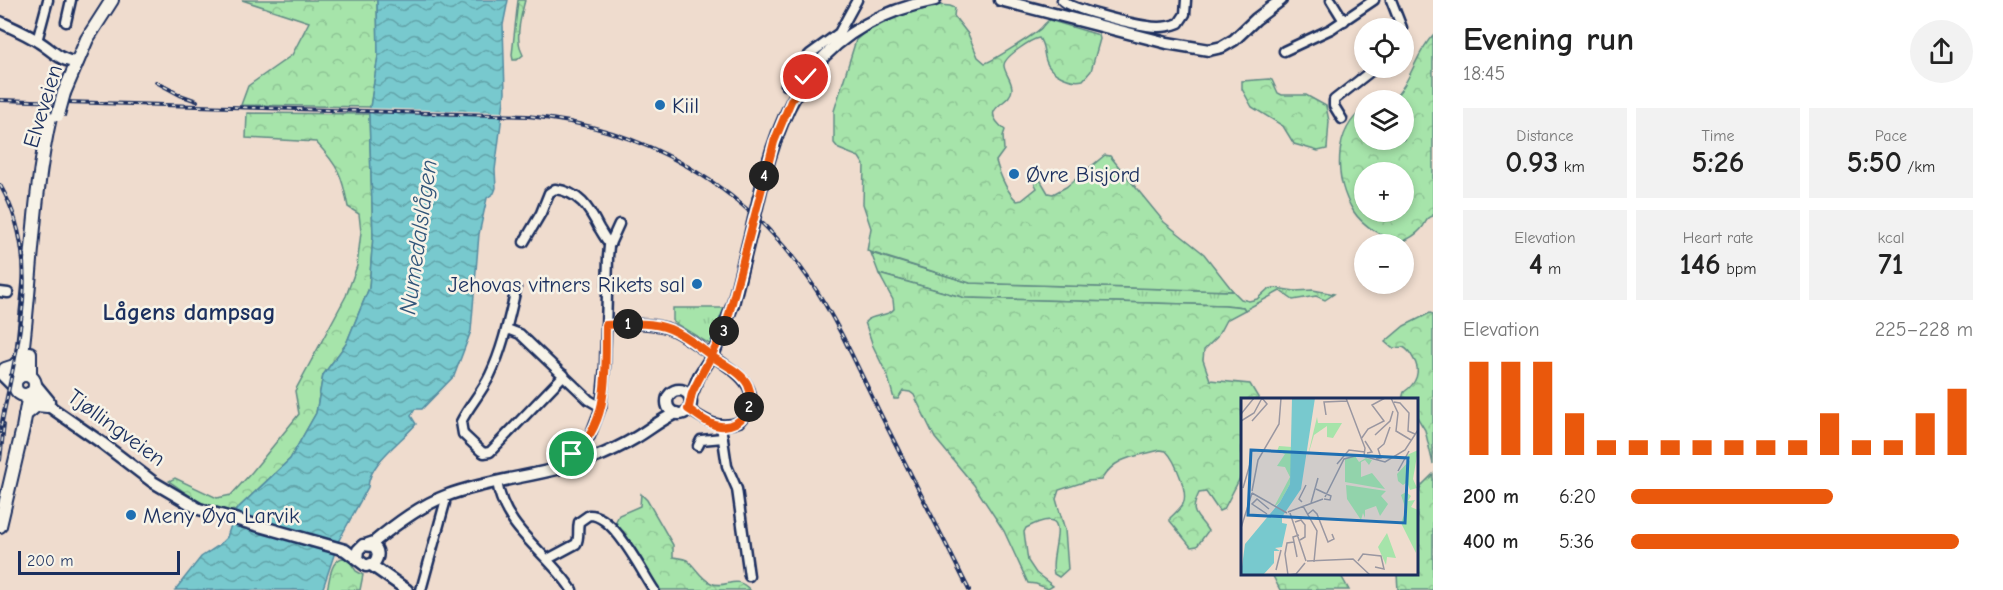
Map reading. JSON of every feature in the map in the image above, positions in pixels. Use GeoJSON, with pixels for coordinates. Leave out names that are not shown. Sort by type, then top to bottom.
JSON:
{"type":"FeatureCollection","features":[{"type":"Feature","properties":{"kind":"highway","name":"Elveveien"},"geometry":{"type":"LineString","coordinates":[[20,436],[21,403],[25,385],[22,357],[40,175],[54,114],[82,34],[104,0]]}},
{"type":"Feature","properties":{"kind":"highway","name":"Elveveien"},"geometry":{"type":"LineString","coordinates":[[73,59],[112,0]]}},
{"type":"Feature","properties":{"kind":"highway","name":"Elveveien"},"geometry":{"type":"LineString","coordinates":[[0,526],[25,415],[25,385],[38,228],[54,114]]}},
{"type":"Feature","properties":{"kind":"highway"},"geometry":{"type":"LineString","coordinates":[[2,369],[14,366],[22,357]]}},
{"type":"Feature","properties":{"kind":"highway"},"geometry":{"type":"LineString","coordinates":[[25,415],[33,406],[39,404],[47,406]]}},
{"type":"Feature","properties":{"kind":"main road"},"geometry":{"type":"LineString","coordinates":[[667,403],[670,410],[683,413],[699,376],[712,356],[730,313],[769,156],[784,114],[798,88],[816,65],[840,42],[860,28],[892,12],[935,0]]}},
{"type":"Feature","properties":{"kind":"main road"},"geometry":{"type":"LineString","coordinates":[[1000,0],[1026,3],[1167,44],[1209,50],[1222,47],[1234,40],[1281,0]]}},
{"type":"Feature","properties":{"kind":"main road"},"geometry":{"type":"LineString","coordinates":[[0,22],[73,59]]}},
{"type":"Feature","properties":{"kind":"main road"},"geometry":{"type":"LineString","coordinates":[[2,369],[25,385]]}},
{"type":"Feature","properties":{"kind":"main road"},"geometry":{"type":"LineString","coordinates":[[656,424],[670,394],[699,376]]}},
{"type":"Feature","properties":{"kind":"main road","name":"Tjøllingveien"},"geometry":{"type":"LineString","coordinates":[[25,385],[47,406],[102,443],[153,482],[200,509],[352,552]]}},
{"type":"Feature","properties":{"kind":"main road","name":"Tjøllingveien"},"geometry":{"type":"LineString","coordinates":[[25,385],[111,440],[179,498]]}},
{"type":"Feature","properties":{"kind":"main road"},"geometry":{"type":"LineString","coordinates":[[679,390],[686,393],[689,403]]}},
{"type":"Feature","properties":{"kind":"main road"},"geometry":{"type":"LineString","coordinates":[[407,590],[371,565],[363,565],[352,552],[441,498],[463,490],[592,458],[626,443],[676,413]]}},
{"type":"Feature","properties":{"kind":"main road"},"geometry":{"type":"LineString","coordinates":[[371,565],[376,561],[386,533]]}},
{"type":"Feature","properties":{"kind":"main road"},"geometry":{"type":"LineString","coordinates":[[364,545],[375,547],[383,568],[393,580]]}},
{"type":"Feature","properties":{"kind":"street"},"geometry":{"type":"LineString","coordinates":[[39,42],[48,0]]}},
{"type":"Feature","properties":{"kind":"street"},"geometry":{"type":"LineString","coordinates":[[66,22],[70,0]]}},
{"type":"Feature","properties":{"kind":"street"},"geometry":{"type":"LineString","coordinates":[[786,85],[799,65],[838,33],[857,0]]}},
{"type":"Feature","properties":{"kind":"street"},"geometry":{"type":"LineString","coordinates":[[1062,0],[1072,7],[1156,27],[1179,23],[1185,14],[1186,0]]}},
{"type":"Feature","properties":{"kind":"street"},"geometry":{"type":"LineString","coordinates":[[1331,0],[1344,21]]}},
{"type":"Feature","properties":{"kind":"street"},"geometry":{"type":"LineString","coordinates":[[1284,51],[1316,37],[1374,0]]}},
{"type":"Feature","properties":{"kind":"street"},"geometry":{"type":"LineString","coordinates":[[1390,0],[1398,18]]}},
{"type":"Feature","properties":{"kind":"street"},"geometry":{"type":"LineString","coordinates":[[1342,119],[1334,106],[1334,100],[1362,78]]}},
{"type":"Feature","properties":{"kind":"street"},"geometry":{"type":"LineString","coordinates":[[524,242],[549,194],[555,189],[568,191],[577,196],[610,244]]}},
{"type":"Feature","properties":{"kind":"street"},"geometry":{"type":"LineString","coordinates":[[572,454],[590,436],[601,407],[604,386],[610,244],[619,224]]}},
{"type":"Feature","properties":{"kind":"street"},"geometry":{"type":"LineString","coordinates":[[516,289],[507,329],[490,376],[461,422],[463,434],[481,451],[487,453],[564,375]]}},
{"type":"Feature","properties":{"kind":"street"},"geometry":{"type":"LineString","coordinates":[[606,325],[641,324],[668,329],[683,336],[742,377],[749,390],[750,400],[747,411],[739,422],[722,426],[713,424],[689,403]]}},
{"type":"Feature","properties":{"kind":"street"},"geometry":{"type":"LineString","coordinates":[[507,329],[520,334],[590,400],[601,407]]}},
{"type":"Feature","properties":{"kind":"street"},"geometry":{"type":"LineString","coordinates":[[722,426],[727,466],[737,489],[749,576]]}},
{"type":"Feature","properties":{"kind":"street"},"geometry":{"type":"LineString","coordinates":[[698,446],[701,440],[723,438]]}},
{"type":"Feature","properties":{"kind":"street"},"geometry":{"type":"LineString","coordinates":[[497,483],[501,503],[508,516],[548,559],[572,590]]}},
{"type":"Feature","properties":{"kind":"street"},"geometry":{"type":"LineString","coordinates":[[421,590],[445,503]]}},
{"type":"Feature","properties":{"kind":"street"},"geometry":{"type":"LineString","coordinates":[[548,559],[576,544],[579,540],[577,531],[579,522],[589,515],[597,516],[605,520],[633,552],[654,590]]}},
{"type":"Feature","properties":{"kind":"green space"},"geometry":{"type":"Polygon","coordinates":[[[242,0],[377,0],[378,56],[370,107],[241,105],[248,86],[292,55],[309,22],[242,0]]]}},
{"type":"Feature","properties":{"kind":"green space"},"geometry":{"type":"Polygon","coordinates":[[[518,0],[525,0],[519,35],[523,55],[513,60],[512,55],[518,0]]]}},
{"type":"Feature","properties":{"kind":"green space"},"geometry":{"type":"Polygon","coordinates":[[[939,5],[955,8],[954,16],[968,34],[978,57],[985,63],[1024,41],[1049,20],[1099,35],[1100,39],[1091,71],[1083,80],[1067,79],[1056,74],[1048,66],[1039,38],[1018,49],[1005,62],[1004,66],[1012,89],[1010,95],[994,111],[997,122],[1005,130],[1004,150],[996,161],[1004,182],[1017,201],[1022,200],[1037,188],[1032,179],[1038,176],[1048,193],[1053,194],[1066,187],[1105,155],[1110,156],[1164,222],[1204,254],[1233,291],[970,283],[867,251],[871,228],[863,204],[864,165],[859,157],[839,149],[834,143],[834,111],[856,40],[864,33],[896,17],[939,5]]]}},
{"type":"Feature","properties":{"kind":"green space"},"geometry":{"type":"Polygon","coordinates":[[[1433,35],[1433,216],[1414,235],[1380,234],[1363,222],[1414,222],[1414,162],[1354,162],[1354,212],[1347,199],[1340,171],[1342,143],[1354,118],[1354,150],[1414,150],[1414,90],[1400,90],[1408,78],[1414,78],[1414,66],[1433,35]]]}},
{"type":"Feature","properties":{"kind":"green space"},"geometry":{"type":"Polygon","coordinates":[[[1272,80],[1278,93],[1282,95],[1306,95],[1326,106],[1329,121],[1327,149],[1318,151],[1294,144],[1283,126],[1252,107],[1242,89],[1242,81],[1272,80]]]}},
{"type":"Feature","properties":{"kind":"green space"},"geometry":{"type":"Polygon","coordinates":[[[247,113],[369,114],[373,236],[369,288],[346,344],[323,375],[316,413],[290,459],[236,510],[227,511],[201,502],[169,481],[175,478],[217,498],[231,495],[299,414],[295,391],[346,296],[357,266],[361,232],[359,214],[348,207],[338,171],[316,142],[246,138],[247,113]]]}},
{"type":"Feature","properties":{"kind":"green space"},"geometry":{"type":"Polygon","coordinates":[[[871,253],[970,283],[1233,291],[1241,299],[1249,301],[1257,299],[1268,289],[1275,288],[1295,291],[1313,290],[1334,294],[1325,300],[1316,296],[1293,300],[1280,291],[1245,310],[1243,307],[1225,305],[965,298],[879,274],[871,253]]]}},
{"type":"Feature","properties":{"kind":"green space"},"geometry":{"type":"Polygon","coordinates":[[[879,274],[965,298],[1243,307],[1245,310],[1226,320],[1217,337],[1204,350],[1203,360],[1210,380],[1250,384],[1258,398],[1241,398],[1241,476],[1224,509],[1219,511],[1206,492],[1199,493],[1194,511],[1208,531],[1197,546],[1191,547],[1170,521],[1170,518],[1183,504],[1184,492],[1180,477],[1166,451],[1160,450],[1126,459],[1113,466],[1101,480],[1087,481],[1059,490],[1056,499],[1065,530],[1068,569],[1059,577],[1054,574],[1053,565],[1056,525],[1052,521],[1042,521],[1026,528],[1024,532],[1028,561],[1036,573],[1053,586],[1048,589],[1028,583],[1004,531],[974,485],[935,438],[914,395],[903,391],[898,399],[894,399],[888,377],[873,346],[865,322],[872,317],[891,312],[894,309],[893,300],[879,274]]]}},
{"type":"Feature","properties":{"kind":"green space"},"geometry":{"type":"Polygon","coordinates":[[[673,308],[726,308],[711,345],[673,322],[673,308]]]}},
{"type":"Feature","properties":{"kind":"green space"},"geometry":{"type":"Polygon","coordinates":[[[1430,313],[1433,314],[1433,464],[1425,430],[1418,419],[1418,398],[1402,398],[1404,392],[1412,385],[1416,377],[1416,363],[1403,347],[1392,348],[1385,342],[1404,326],[1430,313]]]}},
{"type":"Feature","properties":{"kind":"green space"},"geometry":{"type":"Polygon","coordinates":[[[1433,474],[1433,590],[1398,590],[1397,575],[1418,575],[1418,495],[1421,486],[1433,474]]]}},
{"type":"Feature","properties":{"kind":"green space"},"geometry":{"type":"Polygon","coordinates":[[[641,494],[647,500],[673,545],[673,557],[687,560],[711,583],[721,585],[735,582],[745,585],[750,590],[659,590],[616,521],[619,515],[640,506],[641,494]]]}},
{"type":"Feature","properties":{"kind":"green space"},"geometry":{"type":"Polygon","coordinates":[[[342,558],[348,559],[356,571],[363,575],[360,590],[327,590],[333,567],[342,558]]]}},
{"type":"Feature","properties":{"kind":"green space"},"geometry":{"type":"Polygon","coordinates":[[[1272,575],[1341,575],[1349,590],[1280,590],[1272,575]]]}},
{"type":"Feature","properties":{"kind":"water","name":"Numedalslågen"},"geometry":{"type":"Polygon","coordinates":[[[377,0],[508,0],[503,25],[505,92],[495,170],[496,188],[494,193],[487,198],[479,234],[471,331],[454,376],[422,409],[415,409],[411,416],[416,424],[387,453],[374,470],[368,487],[339,540],[323,588],[319,590],[175,590],[201,557],[227,537],[236,510],[290,459],[316,413],[323,375],[346,344],[369,288],[373,236],[369,114],[378,56],[377,0]]]}},
{"type":"Feature","properties":{"kind":"pier"},"geometry":{"type":"Polygon","coordinates":[[[367,108],[502,112],[502,117],[367,113],[367,108]]]}},
{"type":"Feature","properties":{"kind":"railway"},"geometry":{"type":"LineString","coordinates":[[156,82],[197,101]]}},
{"type":"Feature","properties":{"kind":"railway"},"geometry":{"type":"LineString","coordinates":[[0,100],[527,116],[570,122],[611,133],[651,148],[688,167],[723,190],[756,217],[785,248],[811,282],[847,345],[969,590]]}},
{"type":"Feature","properties":{"kind":"railway"},"geometry":{"type":"LineString","coordinates":[[0,185],[14,214],[21,245],[24,276],[18,339],[0,432]]}},
{"type":"Feature","properties":{"kind":"railway"},"geometry":{"type":"LineString","coordinates":[[0,460],[4,424]]}},
{"type":"Feature","properties":{"kind":"place","name":"Kiil"},"geometry":{"type":"Point","coordinates":[660,105]}},
{"type":"Feature","properties":{"kind":"place","name":"Øvre Bisjord"},"geometry":{"type":"Point","coordinates":[1014,174]}},
{"type":"Feature","properties":{"kind":"place","name":"Jehovas vitners Rikets sal"},"geometry":{"type":"Point","coordinates":[697,284]}},
{"type":"Feature","properties":{"kind":"place","name":"Meny Øya Larvik"},"geometry":{"type":"Point","coordinates":[131,515]}},
{"type":"Feature","properties":{"kind":"district","name":"Lågens dampsag"},"geometry":{"type":"Point","coordinates":[189,312]}},
{"type":"Feature","properties":{"kind":"route"},"geometry":{"type":"LineString","coordinates":[[572,454],[590,436],[601,407],[606,325],[649,325],[668,329],[683,336],[708,354],[716,359],[734,371],[742,377],[747,384],[750,397],[745,415],[739,422],[722,426],[713,424],[688,409],[699,376],[706,366],[710,359],[714,353],[727,322],[762,184],[781,121],[806,77]]}}]}
